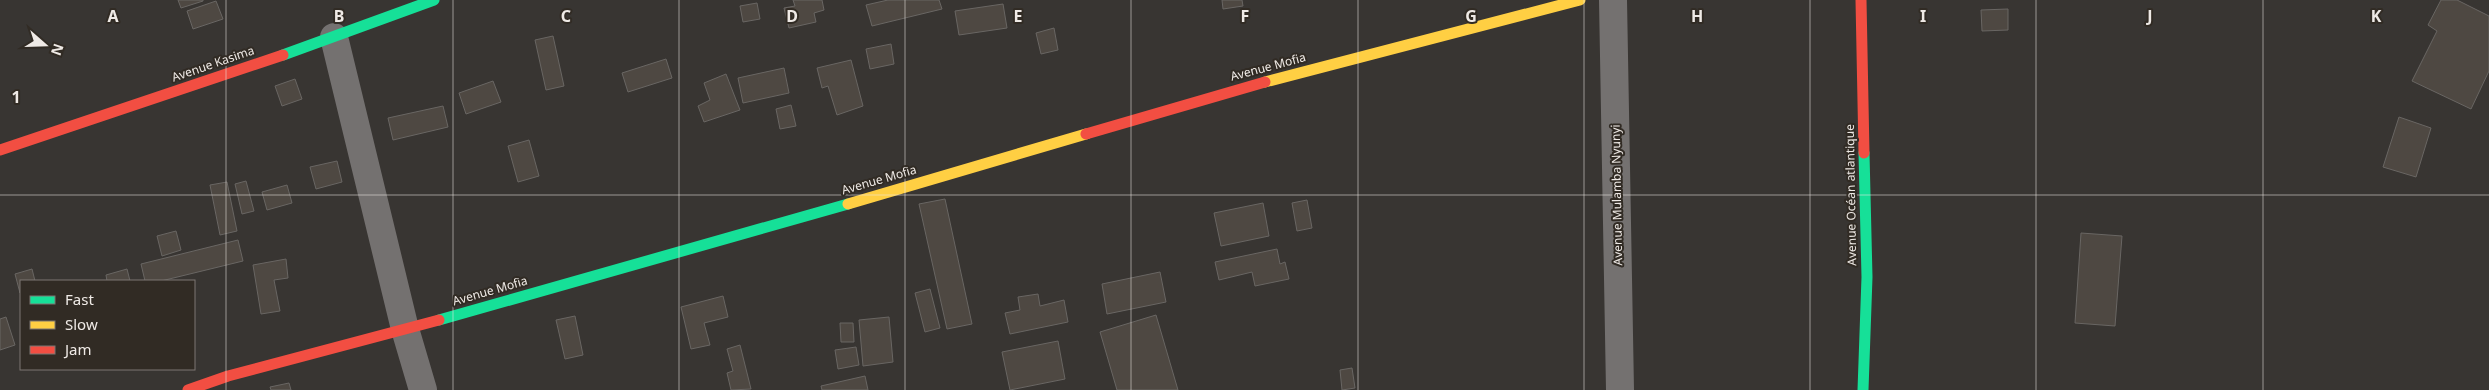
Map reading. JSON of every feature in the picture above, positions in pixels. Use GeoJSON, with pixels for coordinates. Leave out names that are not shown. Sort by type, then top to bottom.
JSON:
{"type":"FeatureCollection","features":[{"type":"Feature","properties":{"kind":"street","name":"Avenue Kasima"},"geometry":{"type":"LineString","coordinates":[[0,150],[334,37],[434,0]]}},
{"type":"Feature","properties":{"kind":"street","name":"Avenue Mofia"},"geometry":{"type":"LineString","coordinates":[[188,390],[228,376],[405,329],[760,230],[1256,84],[1580,0]]}},
{"type":"Feature","properties":{"kind":"street","name":"Avenue Mulamba Nyunyi"},"geometry":{"type":"LineString","coordinates":[[1613,0],[1620,390]]}},
{"type":"Feature","properties":{"kind":"street","name":"Avenue Océan atlantique"},"geometry":{"type":"LineString","coordinates":[[1861,0],[1867,277],[1864,390]]}},
{"type":"Feature","properties":{"kind":"street"},"geometry":{"type":"LineString","coordinates":[[334,37],[405,329],[423,390]]}},
{"type":"Feature","properties":{"kind":"building"},"geometry":{"type":"Polygon","coordinates":[[[178,0],[203,0],[203,1],[181,8],[178,0]]]}},
{"type":"Feature","properties":{"kind":"building"},"geometry":{"type":"Polygon","coordinates":[[[793,0],[822,0],[824,10],[814,13],[816,22],[789,28],[784,8],[795,6],[793,0]]]}},
{"type":"Feature","properties":{"kind":"building"},"geometry":{"type":"Polygon","coordinates":[[[888,0],[939,0],[942,9],[872,26],[866,5],[888,0]]]}},
{"type":"Feature","properties":{"kind":"building"},"geometry":{"type":"Polygon","coordinates":[[[1222,0],[1242,0],[1243,6],[1223,9],[1222,0]]]}},
{"type":"Feature","properties":{"kind":"building"},"geometry":{"type":"Polygon","coordinates":[[[2441,0],[2457,0],[2489,16],[2489,71],[2471,109],[2412,81],[2437,31],[2428,25],[2441,0]]]}},
{"type":"Feature","properties":{"kind":"building"},"geometry":{"type":"Polygon","coordinates":[[[216,1],[223,19],[193,29],[187,11],[216,1]]]}},
{"type":"Feature","properties":{"kind":"building"},"geometry":{"type":"Polygon","coordinates":[[[757,3],[760,19],[743,22],[740,6],[757,3]]]}},
{"type":"Feature","properties":{"kind":"building"},"geometry":{"type":"Polygon","coordinates":[[[1003,4],[1007,28],[959,35],[955,11],[1003,4]]]}},
{"type":"Feature","properties":{"kind":"building"},"geometry":{"type":"Polygon","coordinates":[[[2008,9],[2008,30],[1982,31],[1981,10],[2008,9]]]}},
{"type":"Feature","properties":{"kind":"building"},"geometry":{"type":"Polygon","coordinates":[[[1054,28],[1058,50],[1041,54],[1036,33],[1054,28]]]}},
{"type":"Feature","properties":{"kind":"building"},"geometry":{"type":"Polygon","coordinates":[[[553,36],[564,86],[546,90],[535,40],[553,36]]]}},
{"type":"Feature","properties":{"kind":"building"},"geometry":{"type":"Polygon","coordinates":[[[891,44],[894,64],[870,69],[866,49],[891,44]]]}},
{"type":"Feature","properties":{"kind":"building"},"geometry":{"type":"Polygon","coordinates":[[[666,59],[672,78],[628,92],[622,73],[666,59]]]}},
{"type":"Feature","properties":{"kind":"building"},"geometry":{"type":"Polygon","coordinates":[[[851,60],[863,106],[837,115],[828,86],[822,88],[817,68],[851,60]]]}},
{"type":"Feature","properties":{"kind":"building"},"geometry":{"type":"Polygon","coordinates":[[[784,68],[789,93],[743,103],[738,78],[784,68]]]}},
{"type":"Feature","properties":{"kind":"building"},"geometry":{"type":"Polygon","coordinates":[[[726,74],[740,110],[704,122],[698,106],[710,100],[704,83],[726,74]]]}},
{"type":"Feature","properties":{"kind":"building"},"geometry":{"type":"Polygon","coordinates":[[[295,79],[302,99],[282,106],[275,86],[295,79]]]}},
{"type":"Feature","properties":{"kind":"building"},"geometry":{"type":"Polygon","coordinates":[[[493,81],[501,102],[466,114],[459,93],[493,81]]]}},
{"type":"Feature","properties":{"kind":"building"},"geometry":{"type":"Polygon","coordinates":[[[791,105],[796,126],[780,129],[776,109],[791,105]]]}},
{"type":"Feature","properties":{"kind":"building"},"geometry":{"type":"Polygon","coordinates":[[[443,106],[448,127],[393,140],[388,118],[443,106]]]}},
{"type":"Feature","properties":{"kind":"building"},"geometry":{"type":"Polygon","coordinates":[[[2399,117],[2431,128],[2416,177],[2383,167],[2399,117]]]}},
{"type":"Feature","properties":{"kind":"building"},"geometry":{"type":"Polygon","coordinates":[[[529,140],[539,176],[518,182],[508,146],[529,140]]]}},
{"type":"Feature","properties":{"kind":"building"},"geometry":{"type":"Polygon","coordinates":[[[337,161],[342,182],[316,189],[310,167],[337,161]]]}},
{"type":"Feature","properties":{"kind":"building"},"geometry":{"type":"Polygon","coordinates":[[[246,181],[254,211],[242,214],[235,184],[246,181]]]}},
{"type":"Feature","properties":{"kind":"building"},"geometry":{"type":"Polygon","coordinates":[[[227,182],[237,231],[220,235],[210,185],[227,182]]]}},
{"type":"Feature","properties":{"kind":"building"},"geometry":{"type":"Polygon","coordinates":[[[287,185],[292,203],[267,210],[262,192],[287,185]]]}},
{"type":"Feature","properties":{"kind":"building"},"geometry":{"type":"Polygon","coordinates":[[[945,199],[972,324],[947,329],[919,204],[945,199]]]}},
{"type":"Feature","properties":{"kind":"building"},"geometry":{"type":"Polygon","coordinates":[[[1307,200],[1312,228],[1297,231],[1292,203],[1307,200]]]}},
{"type":"Feature","properties":{"kind":"building"},"geometry":{"type":"Polygon","coordinates":[[[1263,203],[1269,236],[1221,246],[1214,213],[1263,203]]]}},
{"type":"Feature","properties":{"kind":"building"},"geometry":{"type":"Polygon","coordinates":[[[176,231],[181,250],[162,256],[157,236],[176,231]]]}},
{"type":"Feature","properties":{"kind":"building"},"geometry":{"type":"Polygon","coordinates":[[[2081,233],[2122,236],[2115,326],[2075,323],[2081,233]]]}},
{"type":"Feature","properties":{"kind":"building"},"geometry":{"type":"Polygon","coordinates":[[[238,240],[243,261],[165,280],[145,280],[141,264],[238,240]]]}},
{"type":"Feature","properties":{"kind":"building"},"geometry":{"type":"Polygon","coordinates":[[[1277,249],[1280,264],[1285,262],[1289,279],[1255,286],[1252,272],[1219,280],[1215,262],[1277,249]]]}},
{"type":"Feature","properties":{"kind":"building"},"geometry":{"type":"Polygon","coordinates":[[[286,259],[288,278],[274,280],[280,311],[261,314],[253,265],[286,259]]]}},
{"type":"Feature","properties":{"kind":"building"},"geometry":{"type":"Polygon","coordinates":[[[32,269],[35,280],[20,280],[20,293],[15,274],[32,269]]]}},
{"type":"Feature","properties":{"kind":"building"},"geometry":{"type":"Polygon","coordinates":[[[127,269],[130,280],[107,280],[106,275],[127,269]]]}},
{"type":"Feature","properties":{"kind":"building"},"geometry":{"type":"Polygon","coordinates":[[[1160,272],[1166,302],[1107,314],[1102,284],[1160,272]]]}},
{"type":"Feature","properties":{"kind":"building"},"geometry":{"type":"Polygon","coordinates":[[[930,289],[940,328],[925,332],[915,293],[930,289]]]}},
{"type":"Feature","properties":{"kind":"building"},"geometry":{"type":"Polygon","coordinates":[[[1038,294],[1040,306],[1064,300],[1068,322],[1010,334],[1005,313],[1020,310],[1018,297],[1038,294]]]}},
{"type":"Feature","properties":{"kind":"building"},"geometry":{"type":"Polygon","coordinates":[[[723,296],[728,317],[704,323],[710,345],[691,349],[681,307],[723,296]]]}},
{"type":"Feature","properties":{"kind":"building"},"geometry":{"type":"Polygon","coordinates":[[[1156,315],[1178,390],[1117,390],[1100,332],[1156,315]]]}},
{"type":"Feature","properties":{"kind":"building"},"geometry":{"type":"Polygon","coordinates":[[[575,316],[583,355],[565,359],[556,320],[575,316]]]}},
{"type":"Feature","properties":{"kind":"building"},"geometry":{"type":"Polygon","coordinates":[[[6,317],[15,345],[0,350],[0,319],[6,317]]]}},
{"type":"Feature","properties":{"kind":"building"},"geometry":{"type":"Polygon","coordinates":[[[889,317],[893,362],[863,366],[859,320],[889,317]]]}},
{"type":"Feature","properties":{"kind":"building"},"geometry":{"type":"Polygon","coordinates":[[[840,323],[853,323],[854,342],[841,342],[840,323]]]}},
{"type":"Feature","properties":{"kind":"building"},"geometry":{"type":"Polygon","coordinates":[[[1058,341],[1065,379],[1010,390],[1002,352],[1058,341]]]}},
{"type":"Feature","properties":{"kind":"building"},"geometry":{"type":"Polygon","coordinates":[[[740,345],[751,389],[731,390],[727,373],[733,371],[727,349],[740,345]]]}},
{"type":"Feature","properties":{"kind":"building"},"geometry":{"type":"Polygon","coordinates":[[[856,347],[859,365],[838,369],[835,350],[856,347]]]}},
{"type":"Feature","properties":{"kind":"building"},"geometry":{"type":"Polygon","coordinates":[[[1352,368],[1355,388],[1342,390],[1340,370],[1352,368]]]}},
{"type":"Feature","properties":{"kind":"building"},"geometry":{"type":"Polygon","coordinates":[[[865,376],[868,390],[822,390],[821,386],[865,376]]]}},
{"type":"Feature","properties":{"kind":"building"},"geometry":{"type":"Polygon","coordinates":[[[289,383],[291,390],[271,390],[270,387],[289,383]]]}},
{"type":"Feature","properties":{"kind":"traffic: fast"},"geometry":{"type":"LineString","coordinates":[[283,55],[434,0]]}},
{"type":"Feature","properties":{"kind":"traffic: fast"},"geometry":{"type":"LineString","coordinates":[[1863,390],[1867,277],[1864,153]]}},
{"type":"Feature","properties":{"kind":"traffic: fast"},"geometry":{"type":"LineString","coordinates":[[439,320],[848,204]]}},
{"type":"Feature","properties":{"kind":"traffic: slow"},"geometry":{"type":"LineString","coordinates":[[1265,82],[1580,0]]}},
{"type":"Feature","properties":{"kind":"traffic: slow"},"geometry":{"type":"LineString","coordinates":[[848,204],[1086,134]]}},
{"type":"Feature","properties":{"kind":"traffic: jam"},"geometry":{"type":"LineString","coordinates":[[1861,0],[1864,153]]}},
{"type":"Feature","properties":{"kind":"traffic: jam"},"geometry":{"type":"LineString","coordinates":[[0,150],[283,55]]}},
{"type":"Feature","properties":{"kind":"traffic: jam"},"geometry":{"type":"LineString","coordinates":[[1086,134],[1265,82]]}},
{"type":"Feature","properties":{"kind":"traffic: jam"},"geometry":{"type":"LineString","coordinates":[[188,390],[228,376],[439,320]]}}]}
